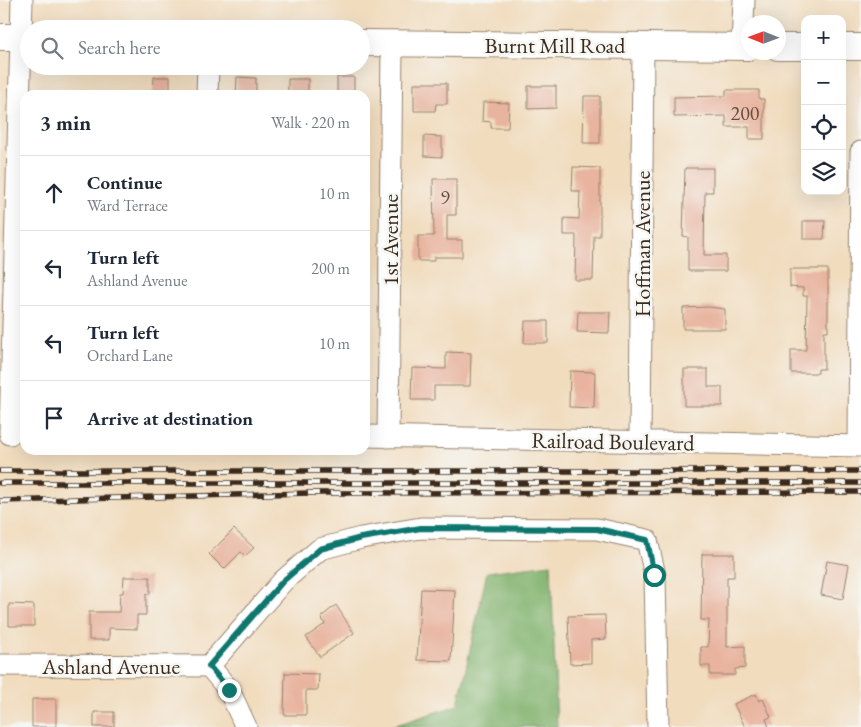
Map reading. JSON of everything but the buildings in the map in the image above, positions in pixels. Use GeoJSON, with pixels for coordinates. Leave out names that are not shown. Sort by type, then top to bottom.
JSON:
{"type":"FeatureCollection","features":[{"type":"Feature","properties":{"kind":"main road","name":"Burnt Mill Road"},"geometry":{"type":"LineString","coordinates":[[370,43],[741,47]]}},
{"type":"Feature","properties":{"kind":"main road"},"geometry":{"type":"LineString","coordinates":[[786,47],[801,47]]}},
{"type":"Feature","properties":{"kind":"main road"},"geometry":{"type":"LineString","coordinates":[[846,47],[861,47]]}},
{"type":"Feature","properties":{"kind":"street"},"geometry":{"type":"LineString","coordinates":[[12,435],[17,37],[22,0]]}},
{"type":"Feature","properties":{"kind":"street"},"geometry":{"type":"LineString","coordinates":[[744,0],[744,15]]}},
{"type":"Feature","properties":{"kind":"street","name":"1st Avenue"},"geometry":{"type":"LineString","coordinates":[[388,437],[392,44]]}},
{"type":"Feature","properties":{"kind":"street","name":"Hoffman Avenue"},"geometry":{"type":"LineString","coordinates":[[640,442],[643,45]]}},
{"type":"Feature","properties":{"kind":"street"},"geometry":{"type":"LineString","coordinates":[[207,90],[208,75]]}},
{"type":"Feature","properties":{"kind":"street"},"geometry":{"type":"LineString","coordinates":[[860,446],[861,152]]}},
{"type":"Feature","properties":{"kind":"street","name":"Railroad Boulevard"},"geometry":{"type":"LineString","coordinates":[[370,436],[860,446]]}},
{"type":"Feature","properties":{"kind":"street","name":"Ashland Avenue"},"geometry":{"type":"LineString","coordinates":[[0,665],[209,666],[283,581],[320,549],[361,538],[421,528],[597,529],[647,540],[654,575],[658,727]]}},
{"type":"Feature","properties":{"kind":"street"},"geometry":{"type":"LineString","coordinates":[[209,666],[229,690],[246,727]]}},
{"type":"Feature","properties":{"kind":"green space"},"geometry":{"type":"Polygon","coordinates":[[[551,564],[557,727],[390,727],[458,705],[487,572],[551,564]]]}},
{"type":"Feature","properties":{"kind":"railway"},"geometry":{"type":"LineString","coordinates":[[0,471],[861,471]]}},
{"type":"Feature","properties":{"kind":"railway"},"geometry":{"type":"LineString","coordinates":[[0,483],[861,483]]}},
{"type":"Feature","properties":{"kind":"railway"},"geometry":{"type":"LineString","coordinates":[[0,501],[311,493],[861,492]]}},
{"type":"Feature","properties":{"kind":"route"},"geometry":{"type":"LineString","coordinates":[[229,690],[209,666],[283,581],[320,549],[361,538],[421,528],[597,529],[647,540],[654,575]]}}]}
